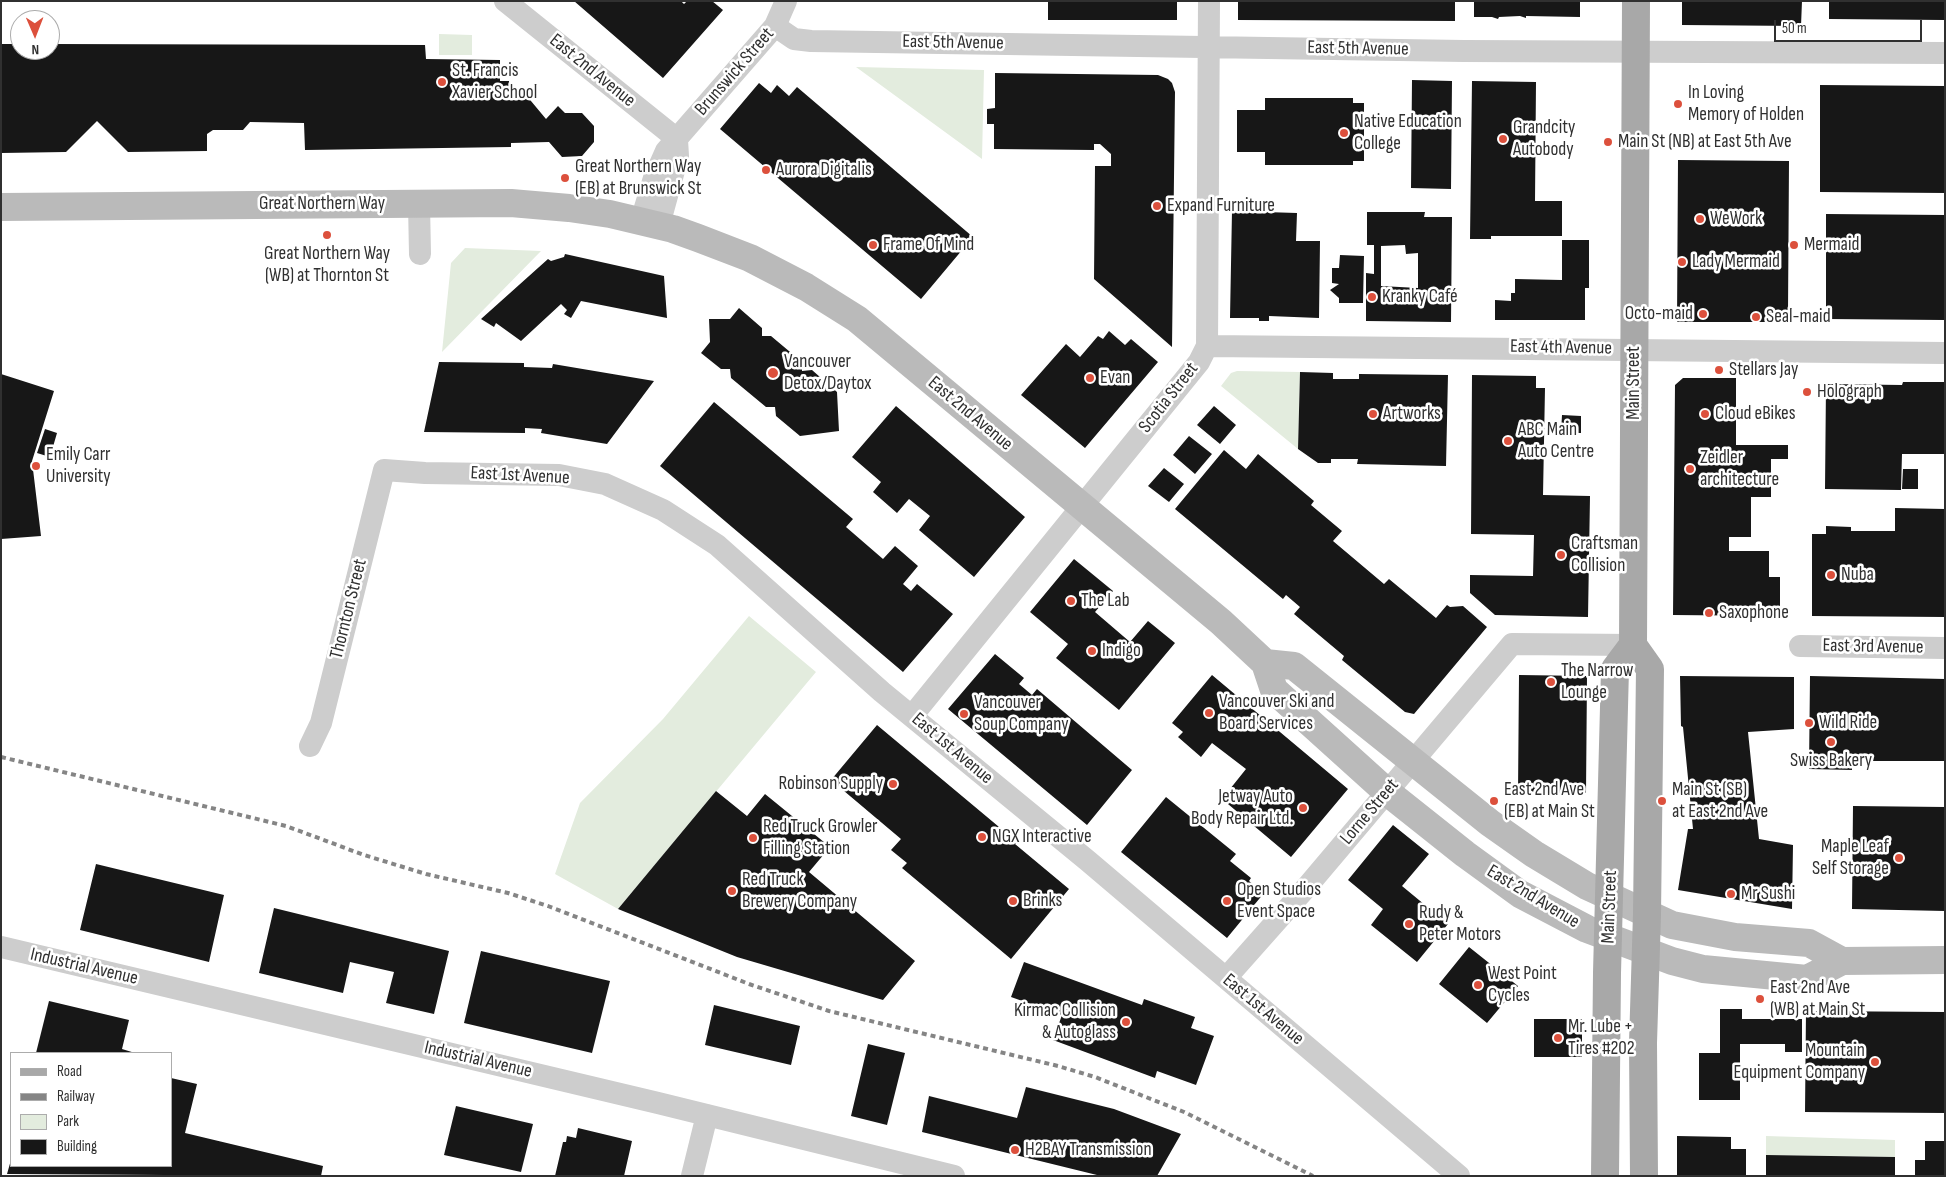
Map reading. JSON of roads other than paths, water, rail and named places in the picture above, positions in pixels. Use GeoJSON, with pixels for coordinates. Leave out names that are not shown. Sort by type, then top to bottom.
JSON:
{"type":"FeatureCollection","features":[{"type":"Feature","properties":{"kind":"main road","name":"Main Street"},"geometry":{"type":"LineString","coordinates":[[1636,1],[1633,645],[1650,669],[1647,914],[1643,1043],[1644,1176]]}},
{"type":"Feature","properties":{"kind":"main road","name":"Great Northern Way"},"geometry":{"type":"LineString","coordinates":[[1,207],[511,203],[569,208],[650,223]]}},
{"type":"Feature","properties":{"kind":"main road","name":"East 2nd Avenue"},"geometry":{"type":"LineString","coordinates":[[650,223],[750,258],[806,288],[857,319],[1221,622],[1265,663],[1274,690],[1387,792],[1465,854],[1520,894],[1587,929],[1672,961],[1703,969],[1807,979],[1842,961],[1945,960]]}},
{"type":"Feature","properties":{"kind":"main road","name":"Main Street"},"geometry":{"type":"LineString","coordinates":[[1605,1176],[1608,937],[1615,669],[1633,645]]}},
{"type":"Feature","properties":{"kind":"main road","name":"East 2nd Avenue"},"geometry":{"type":"LineString","coordinates":[[1265,663],[1294,666],[1490,823],[1534,854],[1587,886],[1672,925],[1735,937],[1809,943],[1842,961]]}},
{"type":"Feature","properties":{"kind":"street","name":"Brunswick Street"},"geometry":{"type":"LineString","coordinates":[[676,139],[775,26],[786,1]]}},
{"type":"Feature","properties":{"kind":"street","name":"Scotia Street"},"geometry":{"type":"LineString","coordinates":[[912,716],[1199,362],[1207,346],[1208,1]]}},
{"type":"Feature","properties":{"kind":"street","name":"East 2nd Avenue"},"geometry":{"type":"LineString","coordinates":[[507,2],[676,139]]}},
{"type":"Feature","properties":{"kind":"street","name":"East 5th Avenue"},"geometry":{"type":"LineString","coordinates":[[775,26],[794,39],[811,41],[1636,52],[1945,53]]}},
{"type":"Feature","properties":{"kind":"street"},"geometry":{"type":"LineString","coordinates":[[650,223],[678,156],[676,139]]}},
{"type":"Feature","properties":{"kind":"street"},"geometry":{"type":"LineString","coordinates":[[419,204],[420,254]]}},
{"type":"Feature","properties":{"kind":"street","name":"East 4th Avenue"},"geometry":{"type":"LineString","coordinates":[[1207,346],[1945,353]]}},
{"type":"Feature","properties":{"kind":"street","name":"East 1st Avenue"},"geometry":{"type":"LineString","coordinates":[[384,470],[425,473],[559,475],[604,484],[663,510],[717,545],[912,716],[1226,978],[1459,1176]]}},
{"type":"Feature","properties":{"kind":"street","name":"Thornton Street"},"geometry":{"type":"LineString","coordinates":[[310,746],[322,723],[384,470]]}},
{"type":"Feature","properties":{"kind":"street","name":"Lorne Street"},"geometry":{"type":"LineString","coordinates":[[1226,978],[1512,644],[1633,645]]}},
{"type":"Feature","properties":{"kind":"street","name":"East 3rd Avenue"},"geometry":{"type":"LineString","coordinates":[[1800,646],[1945,648]]}},
{"type":"Feature","properties":{"kind":"street","name":"Industrial Avenue"},"geometry":{"type":"LineString","coordinates":[[1,947],[707,1115],[954,1176]]}},
{"type":"Feature","properties":{"kind":"street"},"geometry":{"type":"LineString","coordinates":[[692,1176],[707,1115]]}},
{"type":"Feature","properties":{"kind":"railway"},"geometry":{"type":"LineString","coordinates":[[1,757],[286,826],[364,855],[426,874],[508,893],[548,906],[749,984],[829,1011],[1058,1066],[1095,1077],[1184,1112],[1313,1176]]}},
{"type":"Feature","properties":{"kind":"place","name":"St. Francis Xavier School"},"geometry":{"type":"Point","coordinates":[442,82]}},
{"type":"Feature","properties":{"kind":"place","name":"In Loving Memory of Holden"},"geometry":{"type":"Point","coordinates":[1678,104]}},
{"type":"Feature","properties":{"kind":"place","name":"Native Education College"},"geometry":{"type":"Point","coordinates":[1344,133]}},
{"type":"Feature","properties":{"kind":"place","name":"Grandcity Autobody"},"geometry":{"type":"Point","coordinates":[1503,139]}},
{"type":"Feature","properties":{"kind":"place","name":"Main St (NB) at East 5th Ave"},"geometry":{"type":"Point","coordinates":[1608,142]}},
{"type":"Feature","properties":{"kind":"place","name":"Aurora Digitalis"},"geometry":{"type":"Point","coordinates":[766,170]}},
{"type":"Feature","properties":{"kind":"place","name":"Great Northern Way (EB) at Brunswick St"},"geometry":{"type":"Point","coordinates":[565,178]}},
{"type":"Feature","properties":{"kind":"place","name":"Expand Furniture"},"geometry":{"type":"Point","coordinates":[1157,206]}},
{"type":"Feature","properties":{"kind":"place","name":"WeWork"},"geometry":{"type":"Point","coordinates":[1700,219]}},
{"type":"Feature","properties":{"kind":"place","name":"Great Northern Way (WB) at Thornton St"},"geometry":{"type":"Point","coordinates":[327,235]}},
{"type":"Feature","properties":{"kind":"place","name":"Frame Of Mind"},"geometry":{"type":"Point","coordinates":[873,245]}},
{"type":"Feature","properties":{"kind":"place","name":"Mermaid"},"geometry":{"type":"Point","coordinates":[1794,245]}},
{"type":"Feature","properties":{"kind":"place","name":"Lady Mermaid"},"geometry":{"type":"Point","coordinates":[1682,262]}},
{"type":"Feature","properties":{"kind":"place","name":"Kranky Café"},"geometry":{"type":"Point","coordinates":[1372,297]}},
{"type":"Feature","properties":{"kind":"place","name":"Octo-maid"},"geometry":{"type":"Point","coordinates":[1703,314]}},
{"type":"Feature","properties":{"kind":"place","name":"Seal-maid"},"geometry":{"type":"Point","coordinates":[1756,317]}},
{"type":"Feature","properties":{"kind":"place","name":"Stellars Jay"},"geometry":{"type":"Point","coordinates":[1719,370]}},
{"type":"Feature","properties":{"kind":"place","name":"Vancouver Detox/Daytox"},"geometry":{"type":"Point","coordinates":[773,373]}},
{"type":"Feature","properties":{"kind":"place","name":"Evan"},"geometry":{"type":"Point","coordinates":[1090,378]}},
{"type":"Feature","properties":{"kind":"place","name":"Holograph"},"geometry":{"type":"Point","coordinates":[1807,392]}},
{"type":"Feature","properties":{"kind":"place","name":"Artworks"},"geometry":{"type":"Point","coordinates":[1373,414]}},
{"type":"Feature","properties":{"kind":"place","name":"Cloud eBikes"},"geometry":{"type":"Point","coordinates":[1705,414]}},
{"type":"Feature","properties":{"kind":"place","name":"ABC Main Auto Centre"},"geometry":{"type":"Point","coordinates":[1508,441]}},
{"type":"Feature","properties":{"kind":"place","name":"Emily Carr University"},"geometry":{"type":"Point","coordinates":[36,466]}},
{"type":"Feature","properties":{"kind":"place","name":"Zeidler architecture"},"geometry":{"type":"Point","coordinates":[1690,469]}},
{"type":"Feature","properties":{"kind":"place","name":"Craftsman Collision"},"geometry":{"type":"Point","coordinates":[1561,555]}},
{"type":"Feature","properties":{"kind":"place","name":"Nuba"},"geometry":{"type":"Point","coordinates":[1831,575]}},
{"type":"Feature","properties":{"kind":"place","name":"The Lab"},"geometry":{"type":"Point","coordinates":[1071,601]}},
{"type":"Feature","properties":{"kind":"place","name":"Saxophone"},"geometry":{"type":"Point","coordinates":[1709,613]}},
{"type":"Feature","properties":{"kind":"place","name":"Indigo"},"geometry":{"type":"Point","coordinates":[1092,651]}},
{"type":"Feature","properties":{"kind":"place","name":"The Narrow Lounge"},"geometry":{"type":"Point","coordinates":[1551,682]}},
{"type":"Feature","properties":{"kind":"place","name":"Vancouver Ski and Board Services"},"geometry":{"type":"Point","coordinates":[1209,713]}},
{"type":"Feature","properties":{"kind":"place","name":"Vancouver Soup Company"},"geometry":{"type":"Point","coordinates":[964,714]}},
{"type":"Feature","properties":{"kind":"place","name":"Wild Ride"},"geometry":{"type":"Point","coordinates":[1809,723]}},
{"type":"Feature","properties":{"kind":"place","name":"Swiss Bakery"},"geometry":{"type":"Point","coordinates":[1831,742]}},
{"type":"Feature","properties":{"kind":"place","name":"Robinson Supply"},"geometry":{"type":"Point","coordinates":[893,784]}},
{"type":"Feature","properties":{"kind":"place","name":"East 2nd Ave (EB) at Main St"},"geometry":{"type":"Point","coordinates":[1494,801]}},
{"type":"Feature","properties":{"kind":"place","name":"Main St (SB) at East 2nd Ave"},"geometry":{"type":"Point","coordinates":[1662,801]}},
{"type":"Feature","properties":{"kind":"place","name":"Jetway Auto Body Repair Ltd."},"geometry":{"type":"Point","coordinates":[1303,808]}},
{"type":"Feature","properties":{"kind":"place","name":"NGX Interactive"},"geometry":{"type":"Point","coordinates":[982,837]}},
{"type":"Feature","properties":{"kind":"place","name":"Red Truck Growler Filling Station"},"geometry":{"type":"Point","coordinates":[753,838]}},
{"type":"Feature","properties":{"kind":"place","name":"Maple Leaf Self Storage"},"geometry":{"type":"Point","coordinates":[1899,858]}},
{"type":"Feature","properties":{"kind":"place","name":"Red Truck Brewery Company"},"geometry":{"type":"Point","coordinates":[732,891]}},
{"type":"Feature","properties":{"kind":"place","name":"Mr Sushi"},"geometry":{"type":"Point","coordinates":[1731,894]}},
{"type":"Feature","properties":{"kind":"place","name":"Brinks"},"geometry":{"type":"Point","coordinates":[1013,901]}},
{"type":"Feature","properties":{"kind":"place","name":"Open Studios Event Space"},"geometry":{"type":"Point","coordinates":[1227,901]}},
{"type":"Feature","properties":{"kind":"place","name":"Rudy & Peter Motors"},"geometry":{"type":"Point","coordinates":[1409,924]}},
{"type":"Feature","properties":{"kind":"place","name":"West Point Cycles"},"geometry":{"type":"Point","coordinates":[1478,985]}},
{"type":"Feature","properties":{"kind":"place","name":"East 2nd Ave (WB) at Main St"},"geometry":{"type":"Point","coordinates":[1760,999]}},
{"type":"Feature","properties":{"kind":"place","name":"Kirmac Collision & Autoglass"},"geometry":{"type":"Point","coordinates":[1126,1022]}},
{"type":"Feature","properties":{"kind":"place","name":"Mr. Lube + Tires #202"},"geometry":{"type":"Point","coordinates":[1558,1038]}},
{"type":"Feature","properties":{"kind":"place","name":"Mountain Equipment Company"},"geometry":{"type":"Point","coordinates":[1875,1062]}},
{"type":"Feature","properties":{"kind":"place","name":"H2BAY Transmission"},"geometry":{"type":"Point","coordinates":[1015,1150]}}]}
